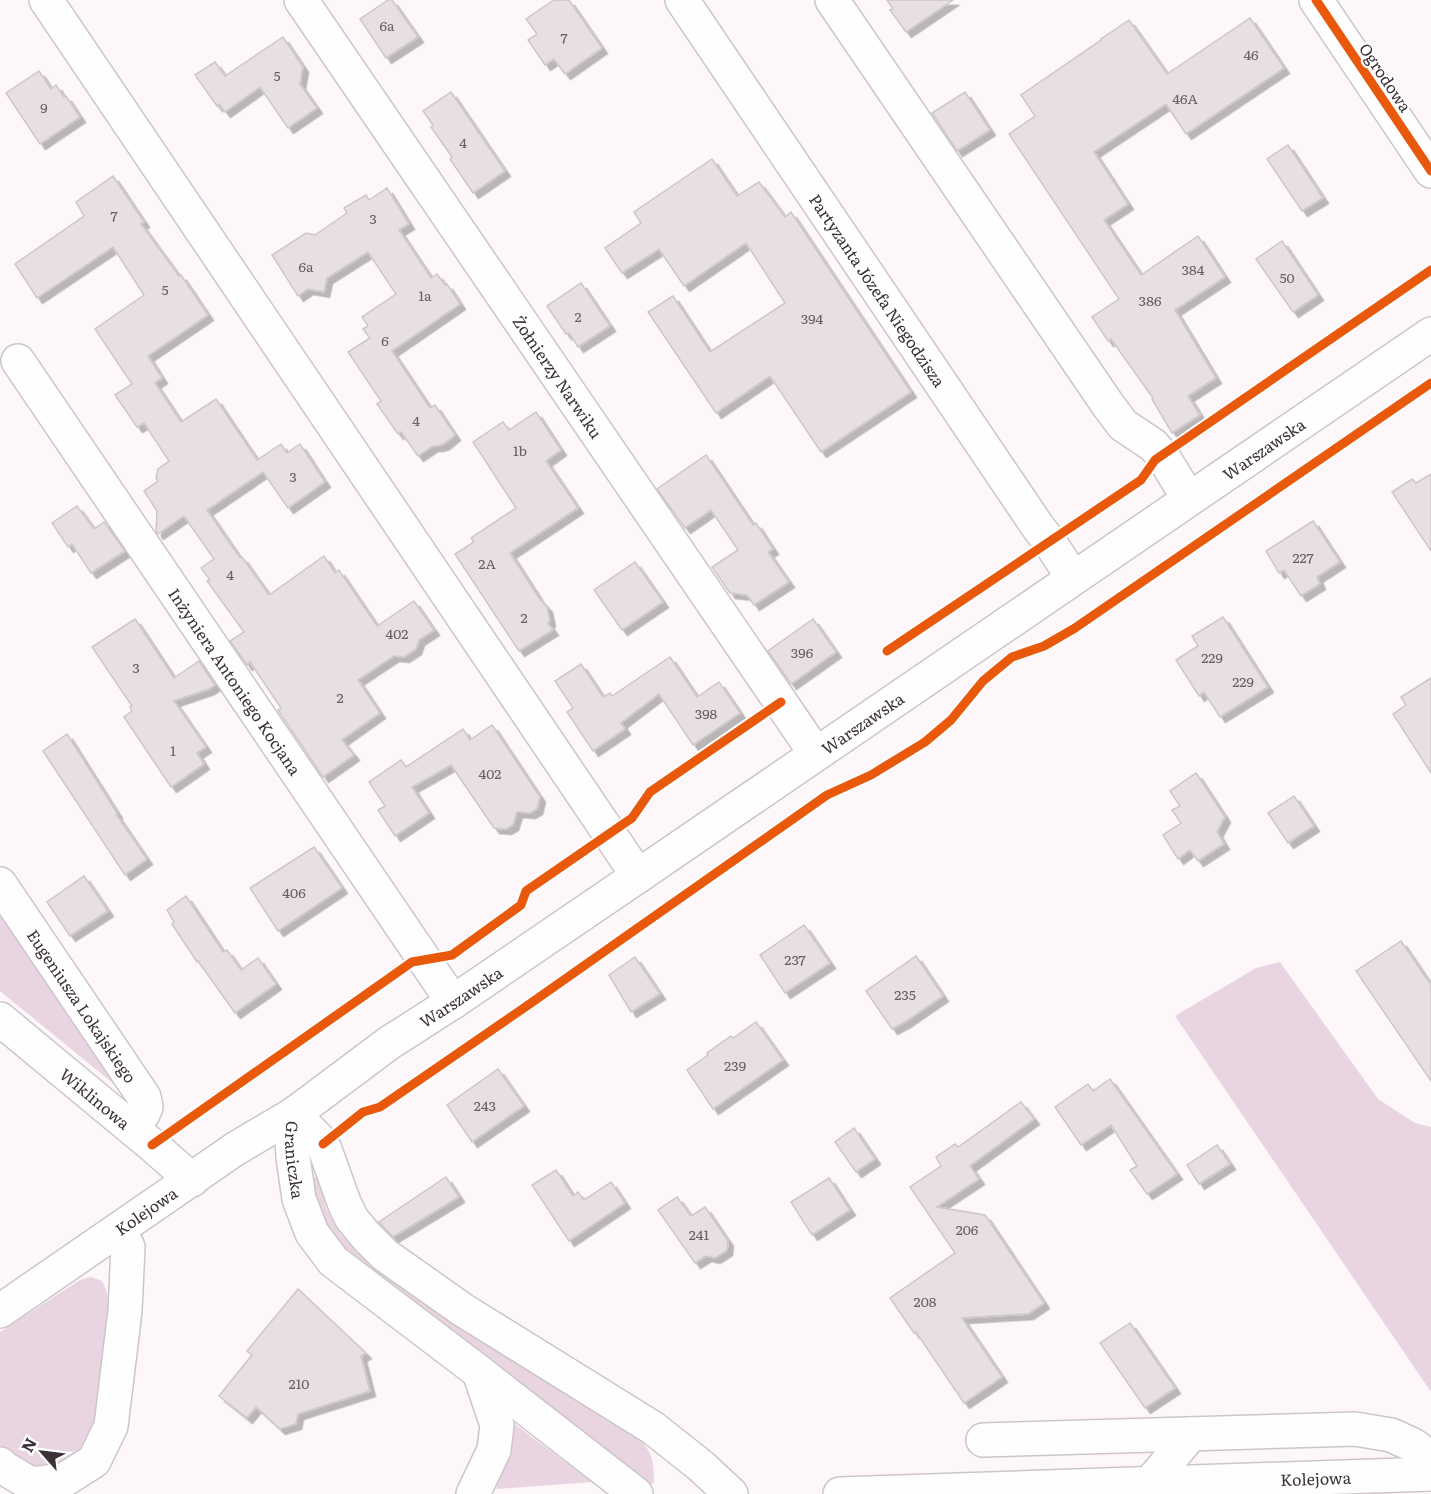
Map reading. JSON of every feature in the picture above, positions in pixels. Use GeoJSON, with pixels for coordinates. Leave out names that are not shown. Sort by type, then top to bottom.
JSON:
{"type":"FeatureCollection","features":[{"type":"Feature","properties":{"kind":"main road"},"geometry":{"type":"LineString","coordinates":[[46,0],[638,876]]}},
{"type":"Feature","properties":{"kind":"main road","name":"Żołnierzy Narwiku"},"geometry":{"type":"LineString","coordinates":[[302,0],[816,754]]}},
{"type":"Feature","properties":{"kind":"main road","name":"Partyzanta Józefa Niegodzisza"},"geometry":{"type":"LineString","coordinates":[[682,0],[1073,578]]}},
{"type":"Feature","properties":{"kind":"main road"},"geometry":{"type":"LineString","coordinates":[[832,0],[1108,405],[1123,425],[1153,445],[1162,455],[1189,499]]}},
{"type":"Feature","properties":{"kind":"main road","name":"Ogrodowa"},"geometry":{"type":"LineString","coordinates":[[1316,0],[1431,171]]}},
{"type":"Feature","properties":{"kind":"main road","name":"Warszawska"},"geometry":{"type":"LineString","coordinates":[[294,1114],[389,1043],[453,1002],[1431,334]]}},
{"type":"Feature","properties":{"kind":"main road","name":"Inżyniera Antoniego Kocjana"},"geometry":{"type":"LineString","coordinates":[[18,361],[453,1002]]}},
{"type":"Feature","properties":{"kind":"main road","name":"Eugeniusza Lokajskiego"},"geometry":{"type":"LineString","coordinates":[[0,884],[144,1097],[146,1107],[143,1114],[131,1127]]}},
{"type":"Feature","properties":{"kind":"main road","name":"Wiklinowa"},"geometry":{"type":"LineString","coordinates":[[0,1019],[192,1180]]}},
{"type":"Feature","properties":{"kind":"main road","name":"Kolejowa"},"geometry":{"type":"LineString","coordinates":[[0,1311],[236,1149],[294,1114]]}},
{"type":"Feature","properties":{"kind":"main road","name":"Graniczka"},"geometry":{"type":"LineString","coordinates":[[294,1114],[292,1141],[299,1199],[312,1233],[333,1261],[636,1494]]}},
{"type":"Feature","properties":{"kind":"main road","name":"Graniczka"},"geometry":{"type":"LineString","coordinates":[[294,1114],[323,1144],[352,1219],[385,1254],[463,1310],[653,1428],[701,1466],[731,1494]]}},
{"type":"Feature","properties":{"kind":"main road"},"geometry":{"type":"LineString","coordinates":[[0,1464],[31,1484],[64,1480],[94,1461],[111,1426],[125,1311],[128,1247],[118,1230]]}},
{"type":"Feature","properties":{"kind":"main road"},"geometry":{"type":"LineString","coordinates":[[473,1494],[494,1450],[497,1425],[479,1372]]}},
{"type":"Feature","properties":{"kind":"main road"},"geometry":{"type":"LineString","coordinates":[[982,1440],[1355,1429],[1391,1435],[1413,1445],[1431,1458]]}},
{"type":"Feature","properties":{"kind":"main road"},"geometry":{"type":"LineString","coordinates":[[1149,1484],[1191,1434]]}},
{"type":"Feature","properties":{"kind":"main road","name":"Kolejowa"},"geometry":{"type":"LineString","coordinates":[[840,1494],[1431,1474]]}},
{"type":"Feature","properties":{"kind":"shaded area"},"geometry":{"type":"Polygon","coordinates":[[[0,901],[120,1089],[0,991],[0,901]]]}},
{"type":"Feature","properties":{"kind":"shaded area"},"geometry":{"type":"Polygon","coordinates":[[[1280,962],[1378,1099],[1415,1123],[1431,1127],[1431,1392],[1175,1016],[1256,968],[1280,962]]]}},
{"type":"Feature","properties":{"kind":"shaded area"},"geometry":{"type":"Polygon","coordinates":[[[312,1177],[319,1177],[327,1210],[341,1235],[366,1260],[439,1314],[632,1432],[650,1454],[654,1482],[649,1486],[343,1249],[320,1211],[312,1177]]]}},
{"type":"Feature","properties":{"kind":"shaded area"},"geometry":{"type":"Polygon","coordinates":[[[91,1277],[102,1281],[110,1307],[97,1423],[81,1451],[57,1465],[33,1466],[11,1456],[0,1446],[0,1332],[80,1280],[91,1277]]]}},
{"type":"Feature","properties":{"kind":"shaded area"},"geometry":{"type":"Polygon","coordinates":[[[512,1422],[592,1482],[496,1489],[509,1454],[512,1422]]]}},
{"type":"Feature","properties":{"kind":"building"},"geometry":{"type":"Polygon","coordinates":[[[388,0],[392,0],[418,37],[386,58],[360,19],[388,0]]]}},
{"type":"Feature","properties":{"kind":"building"},"geometry":{"type":"Polygon","coordinates":[[[554,0],[569,0],[602,48],[565,74],[554,59],[545,65],[528,40],[537,34],[526,19],[554,0]]]}},
{"type":"Feature","properties":{"kind":"building"},"geometry":{"type":"Polygon","coordinates":[[[887,0],[953,0],[906,32],[890,10],[893,9],[887,0]]]}},
{"type":"Feature","properties":{"kind":"building"},"geometry":{"type":"Polygon","coordinates":[[[1250,18],[1284,68],[1186,134],[1166,104],[1094,152],[1128,204],[1104,220],[1141,275],[1198,236],[1225,277],[1175,310],[1216,378],[1188,396],[1200,415],[1172,433],[1153,398],[1111,339],[1108,341],[1092,317],[1119,299],[1009,134],[1035,116],[1021,95],[1129,20],[1167,74],[1250,18]]]}},
{"type":"Feature","properties":{"kind":"building"},"geometry":{"type":"Polygon","coordinates":[[[283,37],[303,67],[300,84],[317,108],[288,128],[260,87],[225,112],[219,104],[217,106],[195,75],[215,62],[225,76],[283,37]]]}},
{"type":"Feature","properties":{"kind":"building"},"geometry":{"type":"Polygon","coordinates":[[[39,71],[51,89],[56,85],[64,97],[66,96],[80,117],[40,144],[6,93],[39,71]]]}},
{"type":"Feature","properties":{"kind":"building"},"geometry":{"type":"Polygon","coordinates":[[[451,92],[505,171],[473,193],[450,159],[452,157],[423,111],[451,92]]]}},
{"type":"Feature","properties":{"kind":"building"},"geometry":{"type":"Polygon","coordinates":[[[965,92],[990,130],[957,151],[932,113],[965,92]]]}},
{"type":"Feature","properties":{"kind":"building"},"geometry":{"type":"Polygon","coordinates":[[[1288,145],[1323,198],[1302,211],[1267,159],[1288,145]]]}},
{"type":"Feature","properties":{"kind":"building"},"geometry":{"type":"Polygon","coordinates":[[[712,159],[737,196],[759,182],[785,217],[791,212],[911,392],[821,452],[770,376],[716,413],[648,312],[673,296],[710,352],[785,303],[746,243],[684,286],[659,249],[622,273],[605,248],[641,223],[634,212],[712,159]]]}},
{"type":"Feature","properties":{"kind":"building"},"geometry":{"type":"Polygon","coordinates":[[[113,176],[144,222],[141,224],[179,276],[181,275],[208,315],[148,356],[162,378],[155,383],[181,422],[216,399],[257,460],[281,444],[287,453],[300,444],[325,482],[288,508],[263,472],[207,510],[240,558],[242,557],[269,595],[324,556],[335,573],[339,570],[377,626],[414,601],[434,630],[419,640],[416,649],[404,657],[394,656],[358,680],[380,713],[342,740],[354,755],[323,777],[278,710],[281,708],[250,662],[247,665],[230,641],[244,632],[207,581],[210,580],[201,568],[214,559],[184,516],[158,534],[156,531],[157,511],[144,491],[158,481],[156,478],[158,469],[169,461],[144,423],[137,427],[115,395],[132,384],[95,329],[144,295],[113,247],[37,298],[15,264],[84,216],[76,202],[113,176]]]}},
{"type":"Feature","properties":{"kind":"building"},"geometry":{"type":"Polygon","coordinates":[[[387,188],[409,224],[399,230],[431,278],[437,274],[445,285],[447,284],[460,304],[392,351],[430,408],[435,405],[455,435],[444,444],[433,446],[418,456],[401,432],[398,434],[377,404],[381,401],[348,352],[370,338],[363,329],[368,326],[362,317],[396,294],[368,252],[327,278],[324,292],[308,289],[298,296],[272,255],[306,233],[315,235],[347,213],[344,208],[366,195],[369,200],[387,188]]]}},
{"type":"Feature","properties":{"kind":"building"},"geometry":{"type":"Polygon","coordinates":[[[1282,241],[1318,295],[1293,312],[1256,259],[1282,241]]]}},
{"type":"Feature","properties":{"kind":"building"},"geometry":{"type":"Polygon","coordinates":[[[581,283],[610,326],[578,347],[547,306],[581,283]]]}},
{"type":"Feature","properties":{"kind":"building"},"geometry":{"type":"Polygon","coordinates":[[[536,412],[561,450],[546,461],[578,508],[510,553],[547,607],[550,621],[548,623],[553,630],[519,651],[455,554],[474,542],[471,538],[516,508],[473,442],[503,422],[509,430],[536,412]]]}},
{"type":"Feature","properties":{"kind":"building"},"geometry":{"type":"Polygon","coordinates":[[[706,455],[753,525],[756,523],[773,549],[768,552],[789,582],[754,605],[747,595],[730,593],[712,567],[738,550],[711,510],[685,528],[657,489],[706,455]]]}},
{"type":"Feature","properties":{"kind":"building"},"geometry":{"type":"Polygon","coordinates":[[[1431,474],[1431,551],[1392,492],[1412,479],[1416,483],[1431,474]]]}},
{"type":"Feature","properties":{"kind":"building"},"geometry":{"type":"Polygon","coordinates":[[[77,506],[94,529],[104,522],[125,551],[91,573],[72,544],[68,547],[52,523],[77,506]]]}},
{"type":"Feature","properties":{"kind":"building"},"geometry":{"type":"Polygon","coordinates":[[[1313,521],[1340,562],[1317,577],[1320,584],[1301,596],[1284,570],[1279,573],[1266,551],[1313,521]]]}},
{"type":"Feature","properties":{"kind":"building"},"geometry":{"type":"Polygon","coordinates":[[[635,562],[663,602],[622,630],[594,590],[635,562]]]}},
{"type":"Feature","properties":{"kind":"building"},"geometry":{"type":"Polygon","coordinates":[[[1223,617],[1268,687],[1220,717],[1204,692],[1199,696],[1176,660],[1198,646],[1192,636],[1223,617]]]}},
{"type":"Feature","properties":{"kind":"building"},"geometry":{"type":"Polygon","coordinates":[[[135,619],[174,678],[199,661],[215,685],[174,701],[206,747],[197,753],[204,764],[171,787],[124,717],[132,711],[130,707],[132,706],[92,647],[135,619]]]}},
{"type":"Feature","properties":{"kind":"building"},"geometry":{"type":"Polygon","coordinates":[[[813,619],[836,652],[791,684],[768,651],[813,619]]]}},
{"type":"Feature","properties":{"kind":"building"},"geometry":{"type":"Polygon","coordinates":[[[670,657],[697,697],[719,682],[740,713],[693,745],[659,694],[621,723],[625,729],[593,751],[567,712],[573,708],[555,681],[581,664],[603,697],[610,693],[612,696],[670,657]]]}},
{"type":"Feature","properties":{"kind":"building"},"geometry":{"type":"Polygon","coordinates":[[[1431,678],[1431,773],[1393,714],[1406,705],[1401,697],[1431,678]]]}},
{"type":"Feature","properties":{"kind":"building"},"geometry":{"type":"Polygon","coordinates":[[[492,725],[540,797],[537,809],[530,813],[517,812],[513,825],[506,829],[494,828],[451,765],[412,787],[429,813],[395,836],[378,810],[385,806],[369,782],[401,760],[406,767],[463,729],[470,740],[492,725]]]}},
{"type":"Feature","properties":{"kind":"building"},"geometry":{"type":"Polygon","coordinates":[[[67,734],[116,814],[147,859],[125,875],[43,751],[67,734]]]}},
{"type":"Feature","properties":{"kind":"building"},"geometry":{"type":"Polygon","coordinates":[[[1196,773],[1225,817],[1217,832],[1224,844],[1198,861],[1190,850],[1178,859],[1163,835],[1181,823],[1172,810],[1180,806],[1170,791],[1196,773]]]}},
{"type":"Feature","properties":{"kind":"building"},"geometry":{"type":"Polygon","coordinates":[[[1294,796],[1314,826],[1288,843],[1268,813],[1294,796]]]}},
{"type":"Feature","properties":{"kind":"building"},"geometry":{"type":"Polygon","coordinates":[[[314,847],[342,888],[278,931],[250,888],[314,847]]]}},
{"type":"Feature","properties":{"kind":"building"},"geometry":{"type":"Polygon","coordinates":[[[84,876],[108,911],[70,936],[47,902],[84,876]]]}},
{"type":"Feature","properties":{"kind":"building"},"geometry":{"type":"Polygon","coordinates":[[[186,896],[223,952],[227,950],[241,970],[258,958],[276,984],[235,1013],[172,924],[174,922],[167,910],[186,896]]]}},
{"type":"Feature","properties":{"kind":"building"},"geometry":{"type":"Polygon","coordinates":[[[804,925],[830,963],[785,993],[760,955],[804,925]]]}},
{"type":"Feature","properties":{"kind":"building"},"geometry":{"type":"Polygon","coordinates":[[[1401,941],[1431,985],[1431,1081],[1356,971],[1401,941]]]}},
{"type":"Feature","properties":{"kind":"building"},"geometry":{"type":"Polygon","coordinates":[[[916,956],[943,996],[892,1029],[866,991],[916,956]]]}},
{"type":"Feature","properties":{"kind":"building"},"geometry":{"type":"Polygon","coordinates":[[[635,957],[660,994],[631,1012],[609,975],[635,957]]]}},
{"type":"Feature","properties":{"kind":"building"},"geometry":{"type":"Polygon","coordinates":[[[756,1022],[783,1060],[713,1109],[687,1070],[731,1036],[733,1038],[756,1022]]]}},
{"type":"Feature","properties":{"kind":"building"},"geometry":{"type":"Polygon","coordinates":[[[498,1069],[524,1106],[472,1142],[447,1105],[498,1069]]]}},
{"type":"Feature","properties":{"kind":"building"},"geometry":{"type":"Polygon","coordinates":[[[1110,1079],[1177,1174],[1147,1194],[1130,1170],[1137,1166],[1111,1125],[1081,1145],[1055,1107],[1088,1084],[1093,1091],[1110,1079]]]}},
{"type":"Feature","properties":{"kind":"building"},"geometry":{"type":"Polygon","coordinates":[[[1021,1102],[1034,1119],[970,1166],[979,1179],[937,1207],[985,1215],[1044,1303],[1028,1314],[962,1318],[1002,1377],[964,1403],[890,1298],[955,1253],[910,1187],[941,1166],[936,1157],[955,1144],[958,1147],[1021,1102]]]}},
{"type":"Feature","properties":{"kind":"building"},"geometry":{"type":"Polygon","coordinates":[[[854,1128],[875,1159],[856,1172],[835,1142],[854,1128]]]}},
{"type":"Feature","properties":{"kind":"building"},"geometry":{"type":"Polygon","coordinates":[[[1217,1145],[1230,1164],[1199,1184],[1187,1165],[1217,1145]]]}},
{"type":"Feature","properties":{"kind":"building"},"geometry":{"type":"Polygon","coordinates":[[[556,1170],[573,1196],[578,1192],[584,1200],[611,1182],[625,1203],[569,1241],[532,1185],[556,1170]]]}},
{"type":"Feature","properties":{"kind":"building"},"geometry":{"type":"Polygon","coordinates":[[[446,1177],[459,1197],[393,1237],[379,1222],[446,1177]]]}},
{"type":"Feature","properties":{"kind":"building"},"geometry":{"type":"Polygon","coordinates":[[[829,1178],[850,1210],[812,1235],[791,1202],[829,1178]]]}},
{"type":"Feature","properties":{"kind":"building"},"geometry":{"type":"Polygon","coordinates":[[[677,1197],[691,1216],[705,1207],[728,1241],[727,1250],[715,1258],[706,1256],[695,1263],[658,1210],[677,1197]]]}},
{"type":"Feature","properties":{"kind":"building"},"geometry":{"type":"Polygon","coordinates":[[[298,1289],[366,1353],[361,1356],[370,1391],[298,1414],[296,1424],[280,1429],[256,1407],[247,1418],[219,1396],[252,1355],[247,1351],[298,1289]]]}},
{"type":"Feature","properties":{"kind":"building"},"geometry":{"type":"Polygon","coordinates":[[[1130,1323],[1175,1388],[1145,1408],[1100,1343],[1130,1323]]]}},
{"type":"Feature","properties":{"kind":"cycle path"},"geometry":{"type":"LineString","coordinates":[[1316,0],[1431,171]]}},
{"type":"Feature","properties":{"kind":"cycle path"},"geometry":{"type":"LineString","coordinates":[[887,651],[1141,480],[1155,460],[1431,270]]}},
{"type":"Feature","properties":{"kind":"cycle path"},"geometry":{"type":"LineString","coordinates":[[323,1144],[363,1112],[380,1107],[827,795],[871,775],[925,742],[951,720],[983,681],[1012,657],[1044,646],[1075,628],[1431,383]]}},
{"type":"Feature","properties":{"kind":"cycle path"},"geometry":{"type":"LineString","coordinates":[[152,1145],[412,962],[452,955],[521,905],[526,891],[632,818],[650,792],[781,702]]}}]}
